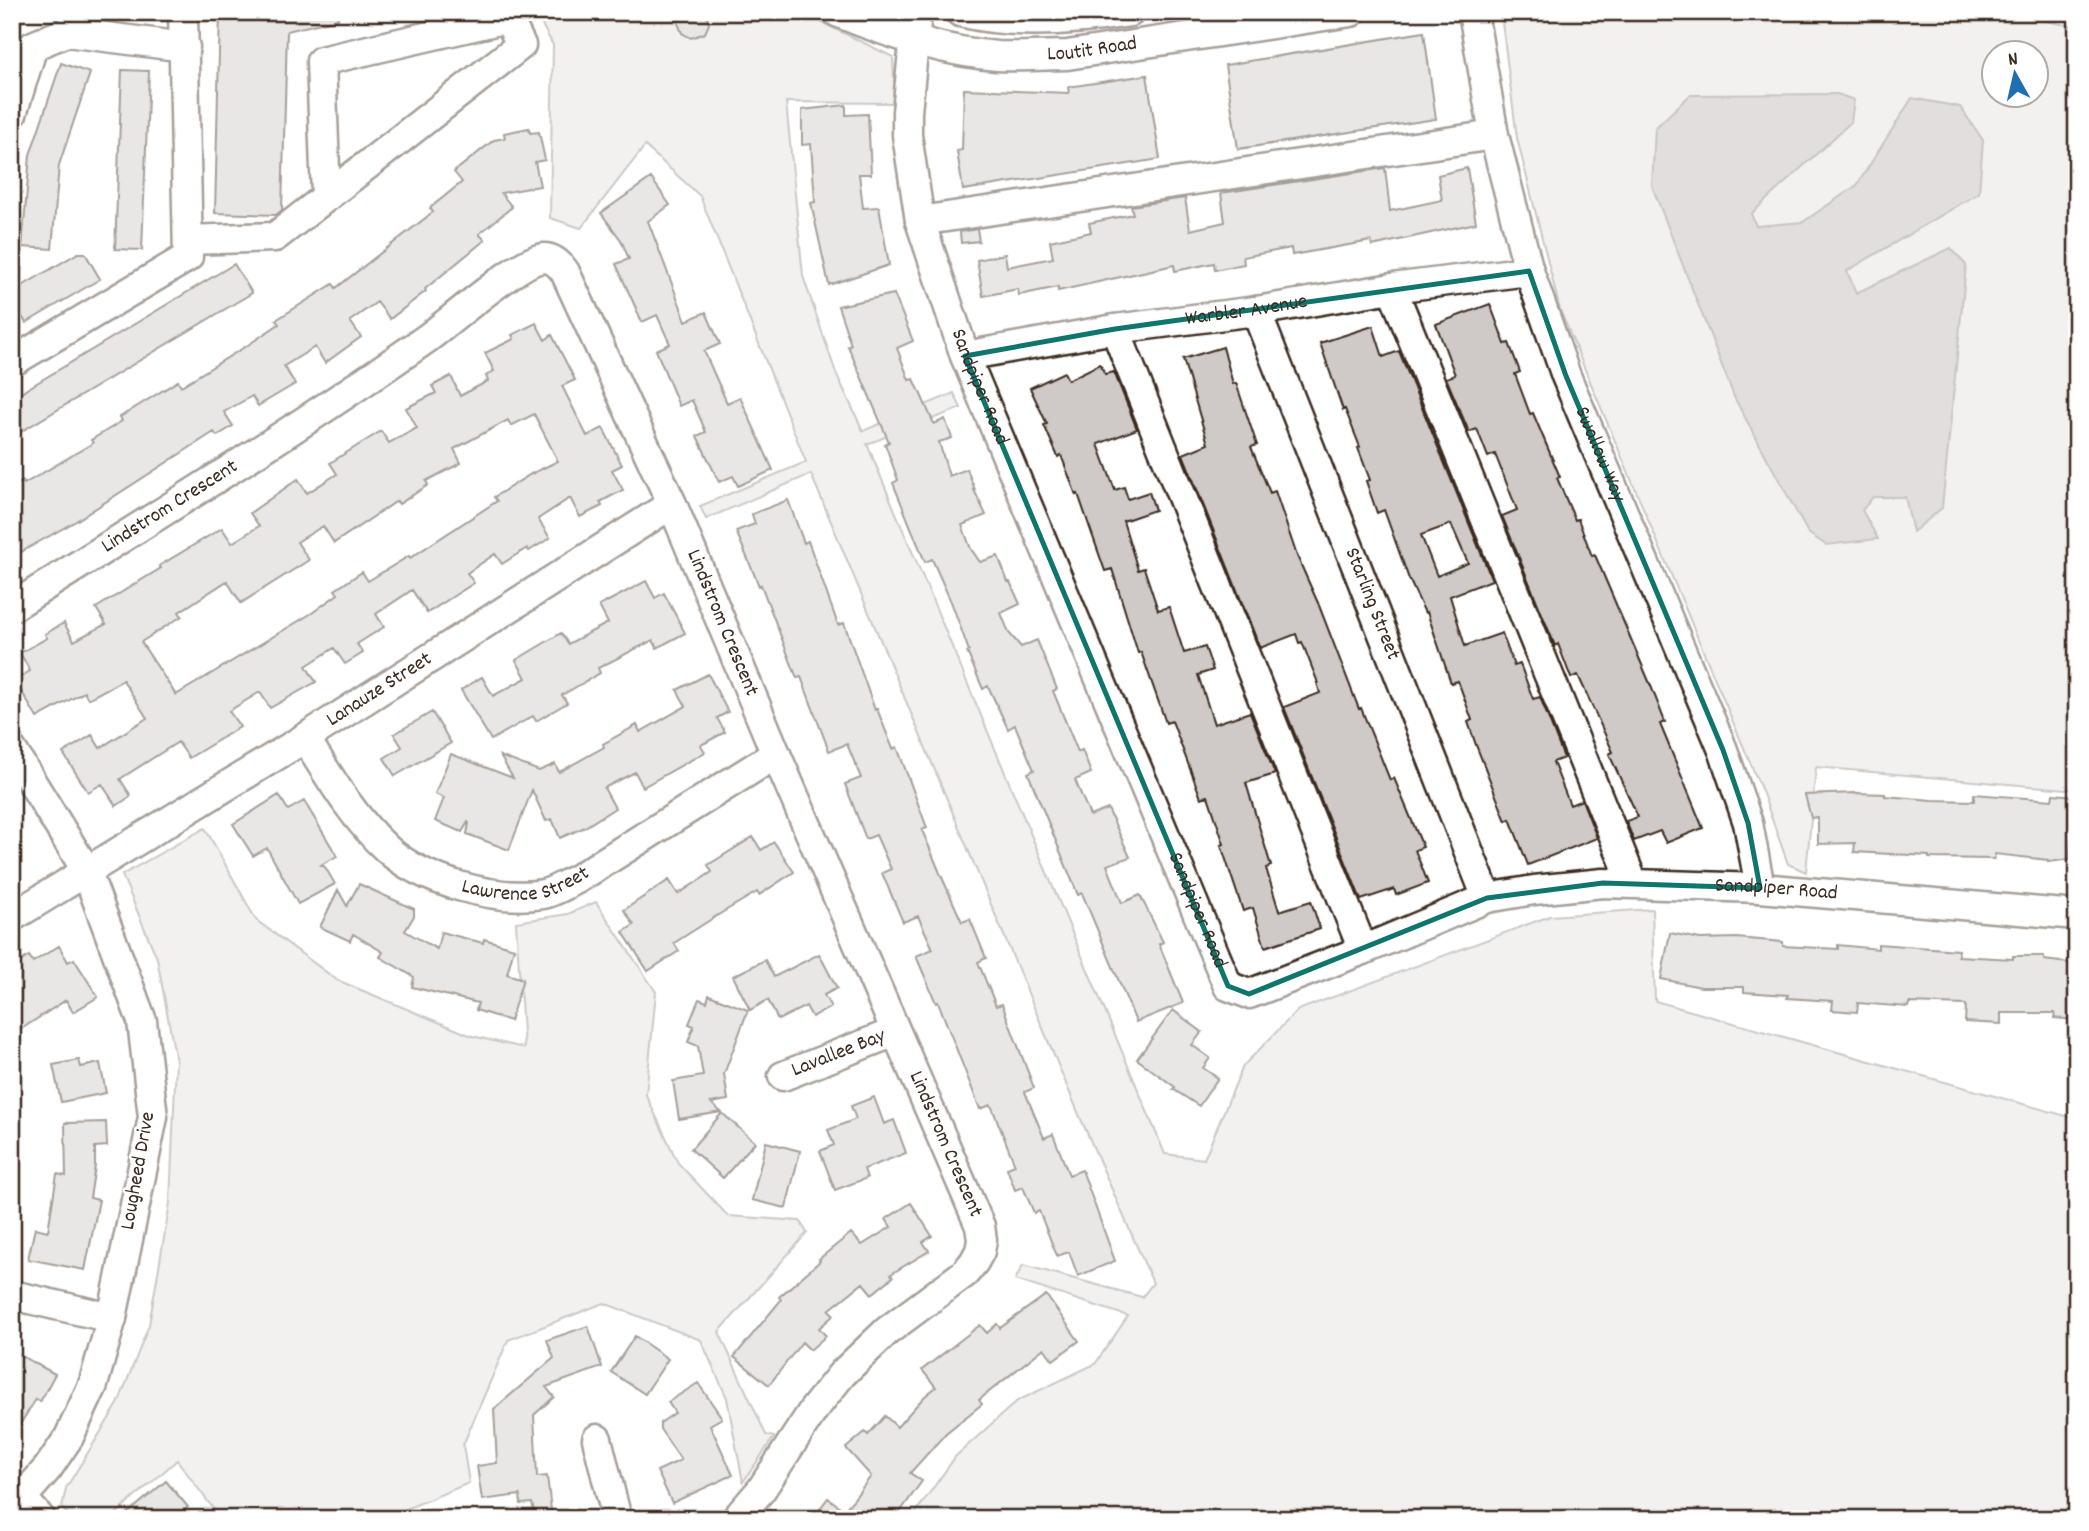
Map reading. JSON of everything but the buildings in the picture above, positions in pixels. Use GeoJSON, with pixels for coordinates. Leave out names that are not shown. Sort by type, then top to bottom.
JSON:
{"type":"FeatureCollection","features":[{"type":"Feature","properties":{"kind":"street"},"geometry":{"type":"LineString","coordinates":[[183,12],[188,249]]}},
{"type":"Feature","properties":{"kind":"street","name":"Loutit Road"},"geometry":{"type":"LineString","coordinates":[[837,12],[873,27],[915,26],[969,53],[998,56],[1067,55],[1351,12]]}},
{"type":"Feature","properties":{"kind":"street","name":"Loutit Road"},"geometry":{"type":"LineString","coordinates":[[960,12],[1020,20],[1066,19],[1130,12]]}},
{"type":"Feature","properties":{"kind":"street","name":"Swallow Way"},"geometry":{"type":"LineString","coordinates":[[1472,12],[1494,135],[1529,271],[1566,376],[1723,750],[1748,823],[1760,888]]}},
{"type":"Feature","properties":{"kind":"street"},"geometry":{"type":"LineString","coordinates":[[12,362],[188,249],[275,237],[521,45],[506,15],[321,61],[326,197]]}},
{"type":"Feature","properties":{"kind":"street","name":"Sandpiper Road"},"geometry":{"type":"LineString","coordinates":[[915,26],[906,112],[920,221],[965,356],[1228,986],[1249,994],[1487,898],[1562,887],[1633,883],[1760,888],[2077,915]]}},
{"type":"Feature","properties":{"kind":"street"},"geometry":{"type":"LineString","coordinates":[[12,114],[22,41],[66,32],[185,47]]}},
{"type":"Feature","properties":{"kind":"street"},"geometry":{"type":"LineString","coordinates":[[920,221],[1494,135]]}},
{"type":"Feature","properties":{"kind":"street","name":"Lindstrom Crescent"},"geometry":{"type":"LineString","coordinates":[[12,607],[340,398],[429,337],[520,268],[544,258],[557,262],[570,281],[672,505],[979,1226],[982,1240],[980,1251],[965,1273],[887,1331],[842,1374],[814,1409],[761,1490],[736,1519]]}},
{"type":"Feature","properties":{"kind":"street","name":"Warbler Avenue"},"geometry":{"type":"LineString","coordinates":[[965,356],[1115,329],[1256,311],[1392,288],[1529,271]]}},
{"type":"Feature","properties":{"kind":"street"},"geometry":{"type":"LineString","coordinates":[[1392,288],[1633,883]]}},
{"type":"Feature","properties":{"kind":"street","name":"Starling Street"},"geometry":{"type":"LineString","coordinates":[[1256,311],[1487,898]]}},
{"type":"Feature","properties":{"kind":"street"},"geometry":{"type":"LineString","coordinates":[[1115,329],[1363,950]]}},
{"type":"Feature","properties":{"kind":"street","name":"Lanauze Street"},"geometry":{"type":"LineString","coordinates":[[12,917],[305,738],[672,505]]}},
{"type":"Feature","properties":{"kind":"street","name":"Lawrence Street"},"geometry":{"type":"LineString","coordinates":[[305,738],[341,794],[368,829],[389,850],[412,866],[473,891],[510,895],[544,894],[577,879],[776,754]]}},
{"type":"Feature","properties":{"kind":"street","name":"Lougheed Drive"},"geometry":{"type":"LineString","coordinates":[[12,750],[86,870],[142,1021],[153,1117],[112,1318],[93,1385],[69,1437],[25,1509]]}},
{"type":"Feature","properties":{"kind":"street","name":"Lavallee Bay"},"geometry":{"type":"LineString","coordinates":[[783,1076],[895,1032]]}},
{"type":"Feature","properties":{"kind":"street"},"geometry":{"type":"LineString","coordinates":[[12,1295],[112,1318]]}},
{"type":"Feature","properties":{"kind":"street"},"geometry":{"type":"LineString","coordinates":[[597,1438],[617,1519]]}},
{"type":"Feature","properties":{"kind":"highlighted area"},"geometry":{"type":"Polygon","coordinates":[[[1529,271],[1566,376],[1723,750],[1748,823],[1760,888],[1603,883],[1487,898],[1249,994],[1228,986],[965,356],[1115,329],[1529,271]]]}},
{"type":"Feature","properties":{"kind":"shaded area"},"geometry":{"type":"Polygon","coordinates":[[[535,12],[800,12],[893,57],[895,103],[786,102],[803,276],[836,373],[863,431],[954,393],[961,408],[867,444],[1165,1154],[1204,1159],[1243,1066],[1298,1010],[1550,916],[1652,909],[1655,1001],[2077,1119],[2077,1519],[911,1519],[956,1456],[1017,1401],[1095,1364],[1128,1316],[1015,1280],[1023,1265],[1142,1297],[1153,1283],[1077,1110],[811,474],[706,519],[700,506],[806,462],[700,196],[645,146],[581,228],[550,218],[553,45],[535,12]]]}},
{"type":"Feature","properties":{"kind":"shaded area"},"geometry":{"type":"Polygon","coordinates":[[[1561,12],[1999,12],[2077,27],[2077,790],[1816,767],[1806,872],[1788,864],[1762,791],[1560,310],[1517,138],[1502,22],[1561,12]]]}},
{"type":"Feature","properties":{"kind":"shaded area"},"geometry":{"type":"Polygon","coordinates":[[[1837,94],[1854,100],[1851,122],[1751,214],[1756,226],[1803,222],[1857,185],[1912,98],[1960,107],[1983,140],[1979,193],[1847,271],[1856,293],[1951,248],[1966,265],[1942,508],[1913,532],[1905,497],[1873,497],[1862,510],[1878,539],[1826,545],[1808,533],[1735,399],[1652,186],[1655,128],[1690,95],[1837,94]]]}},
{"type":"Feature","properties":{"kind":"shaded area"},"geometry":{"type":"Polygon","coordinates":[[[205,828],[256,920],[337,980],[472,1036],[524,1048],[516,922],[568,914],[596,902],[656,992],[646,1095],[678,1163],[728,1216],[800,1221],[807,1233],[719,1332],[766,1435],[774,1437],[743,1482],[727,1398],[701,1340],[604,1303],[508,1340],[463,1445],[469,1483],[382,1519],[221,1519],[177,1460],[110,1519],[72,1519],[62,1508],[66,1488],[118,1404],[149,1325],[170,1203],[176,1061],[157,958],[122,875],[205,828]]]}}]}
